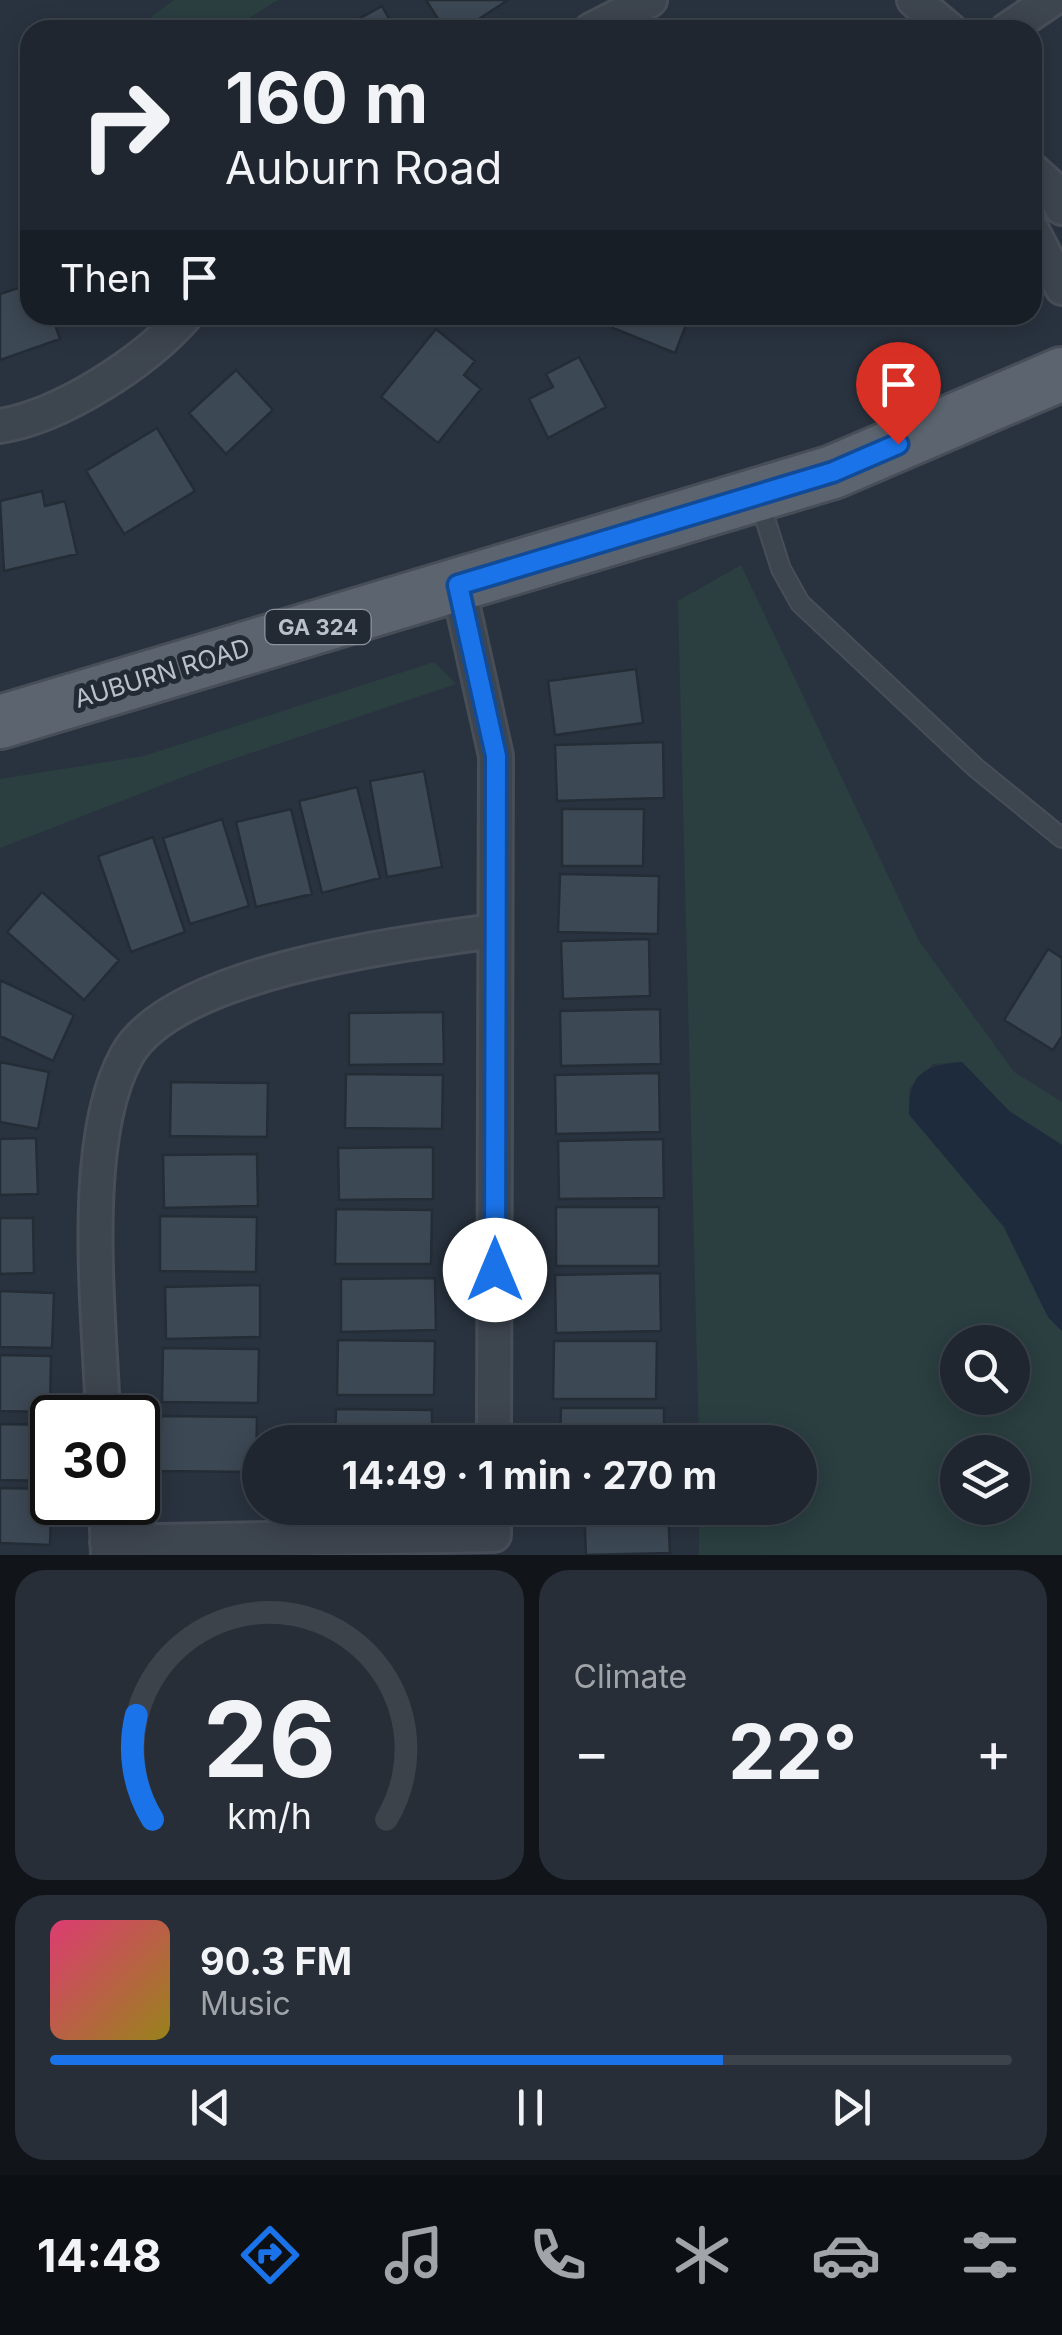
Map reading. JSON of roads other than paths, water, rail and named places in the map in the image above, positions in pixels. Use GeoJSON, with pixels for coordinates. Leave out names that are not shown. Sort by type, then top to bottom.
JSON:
{"type":"FeatureCollection","features":[{"type":"Feature","properties":{"kind":"main road","name":"AUBURN ROAD"},"geometry":{"type":"LineString","coordinates":[[0,722],[833,472],[1062,374]]}},
{"type":"Feature","properties":{"kind":"street"},"geometry":{"type":"LineString","coordinates":[[611,20],[650,0]]}},
{"type":"Feature","properties":{"kind":"street"},"geometry":{"type":"LineString","coordinates":[[914,0],[938,20]]}},
{"type":"Feature","properties":{"kind":"street"},"geometry":{"type":"LineString","coordinates":[[1022,20],[1051,0]]}},
{"type":"Feature","properties":{"kind":"street"},"geometry":{"type":"LineString","coordinates":[[1042,179],[1062,208]]}},
{"type":"Feature","properties":{"kind":"street"},"geometry":{"type":"LineString","coordinates":[[1042,249],[1062,288]]}},
{"type":"Feature","properties":{"kind":"street"},"geometry":{"type":"LineString","coordinates":[[0,426],[18,423],[102,384],[174,325]]}},
{"type":"Feature","properties":{"kind":"street"},"geometry":{"type":"LineString","coordinates":[[458,585],[496,756],[494,1425]]}},
{"type":"Feature","properties":{"kind":"street"},"geometry":{"type":"LineString","coordinates":[[102,1395],[96,1213],[100,1139],[127,1055],[158,1019],[214,991],[379,947],[494,931]]}},
{"type":"Feature","properties":{"kind":"street"},"geometry":{"type":"LineString","coordinates":[[108,1548],[494,1535],[494,1525]]}},
{"type":"Feature","properties":{"kind":"lane"},"geometry":{"type":"LineString","coordinates":[[757,495],[781,569],[800,603],[976,768],[1062,838]]}},
{"type":"Feature","properties":{"kind":"water"},"geometry":{"type":"Polygon","coordinates":[[[962,1062],[1009,1111],[1062,1145],[1062,1331],[1048,1317],[1004,1227],[909,1114],[912,1089],[921,1074],[937,1066],[962,1062]]]}}]}
